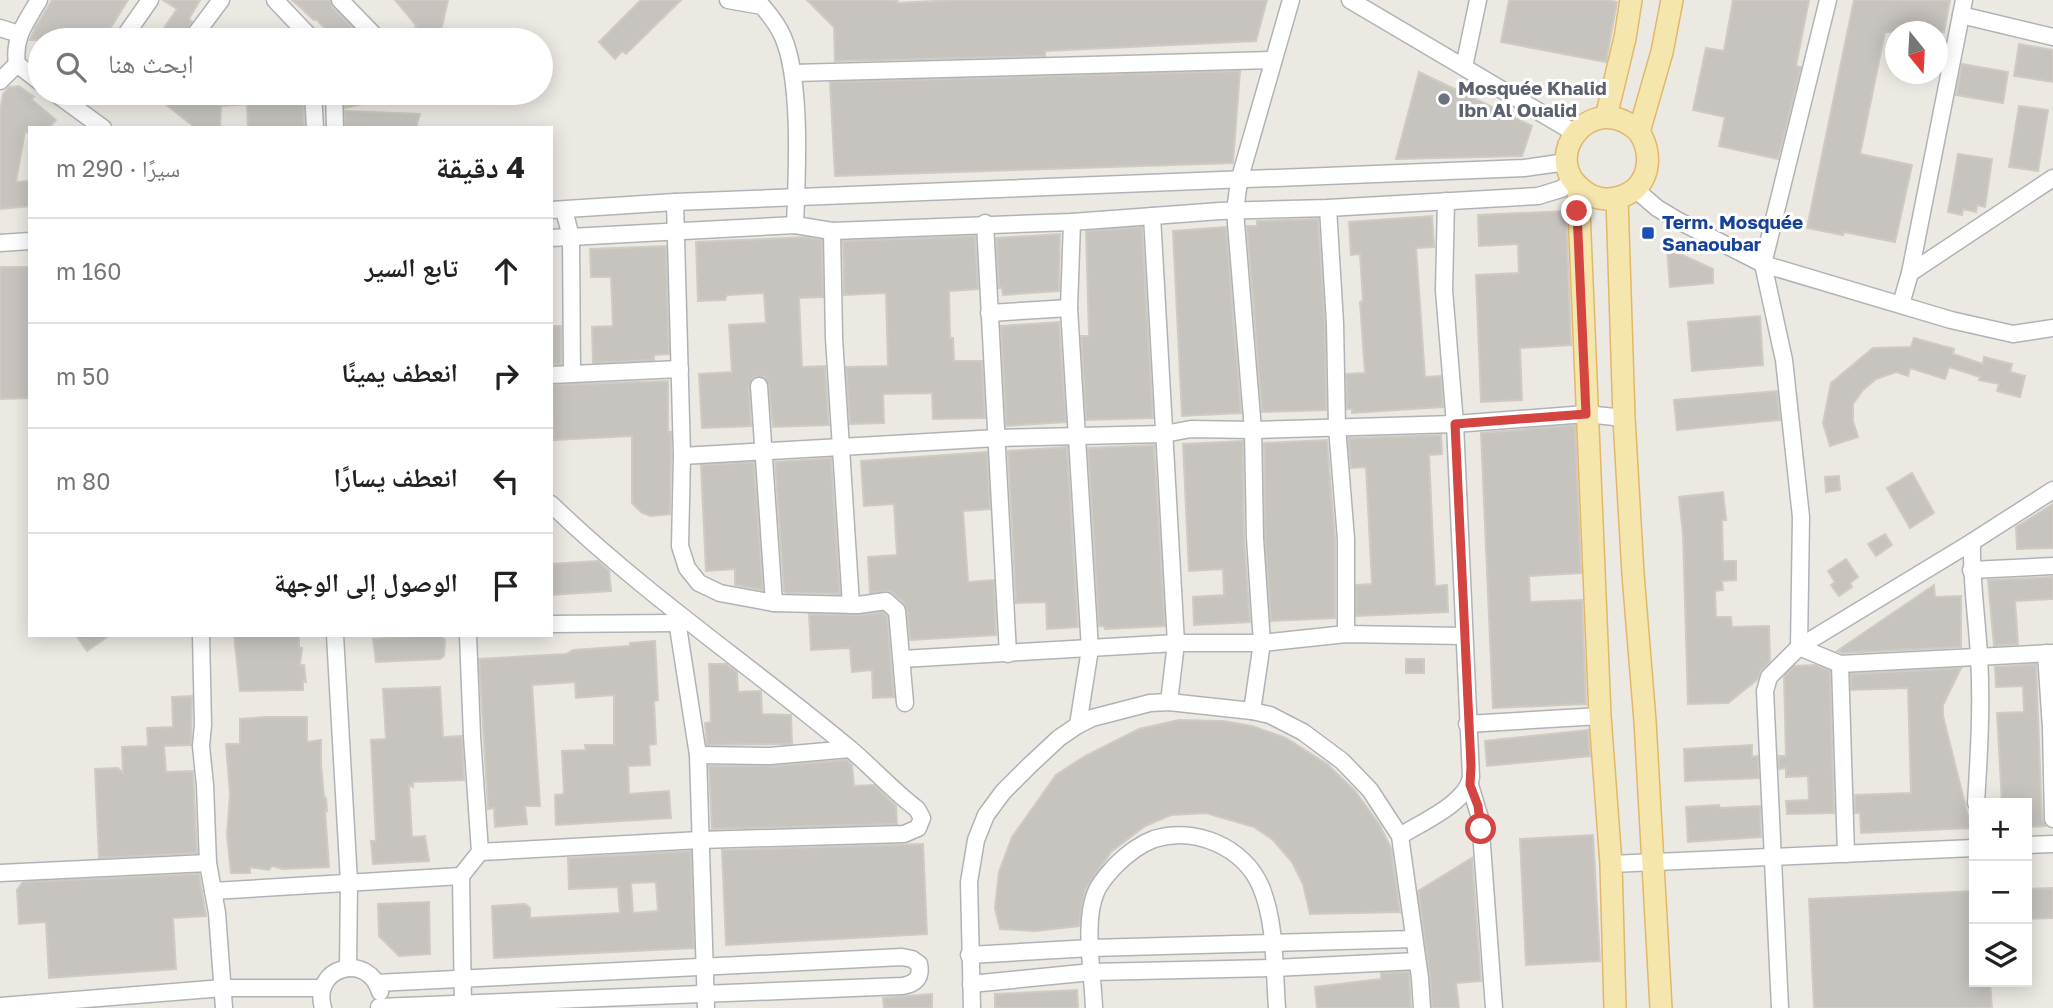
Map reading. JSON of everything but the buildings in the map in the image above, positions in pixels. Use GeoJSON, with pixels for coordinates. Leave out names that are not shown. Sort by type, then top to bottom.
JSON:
{"type":"FeatureCollection","features":[{"type":"Feature","properties":{"kind":"main road"},"geometry":{"type":"LineString","coordinates":[[1606,117],[1631,0]]}},
{"type":"Feature","properties":{"kind":"main road"},"geometry":{"type":"LineString","coordinates":[[1639,132],[1662,52],[1672,0]]}},
{"type":"Feature","properties":{"kind":"main road"},"geometry":{"type":"LineString","coordinates":[[1572,176],[1595,197],[1626,194],[1643,179],[1648,167],[1646,142],[1639,132],[1624,120],[1606,117],[1594,119],[1575,133],[1567,152],[1572,176],[1586,414],[1600,716],[1611,864],[1615,1008]]}},
{"type":"Feature","properties":{"kind":"main road"},"geometry":{"type":"LineString","coordinates":[[1626,194],[1624,418],[1654,862],[1661,1008]]}},
{"type":"Feature","properties":{"kind":"street"},"geometry":{"type":"LineString","coordinates":[[28,73],[17,64],[15,46],[39,0]]}},
{"type":"Feature","properties":{"kind":"street"},"geometry":{"type":"LineString","coordinates":[[130,28],[150,0]]}},
{"type":"Feature","properties":{"kind":"street"},"geometry":{"type":"LineString","coordinates":[[200,28],[220,0]]}},
{"type":"Feature","properties":{"kind":"street"},"geometry":{"type":"LineString","coordinates":[[275,0],[302,28]]}},
{"type":"Feature","properties":{"kind":"street"},"geometry":{"type":"LineString","coordinates":[[340,0],[367,28]]}},
{"type":"Feature","properties":{"kind":"street"},"geometry":{"type":"LineString","coordinates":[[728,0],[765,3],[784,38],[793,73],[795,225]]}},
{"type":"Feature","properties":{"kind":"street"},"geometry":{"type":"LineString","coordinates":[[1252,711],[1262,643],[1255,538],[1253,430],[1235,211],[1239,181],[1292,0]]}},
{"type":"Feature","properties":{"kind":"street"},"geometry":{"type":"LineString","coordinates":[[1350,0],[1575,133]]}},
{"type":"Feature","properties":{"kind":"street"},"geometry":{"type":"LineString","coordinates":[[1464,67],[1478,0]]}},
{"type":"Feature","properties":{"kind":"street"},"geometry":{"type":"LineString","coordinates":[[1799,647],[1801,517],[1784,359],[1763,264],[1828,0]]}},
{"type":"Feature","properties":{"kind":"street"},"geometry":{"type":"LineString","coordinates":[[1901,304],[1910,273],[1962,8],[2053,37]]}},
{"type":"Feature","properties":{"kind":"street"},"geometry":{"type":"LineString","coordinates":[[0,28],[19,34]]}},
{"type":"Feature","properties":{"kind":"street"},"geometry":{"type":"LineString","coordinates":[[793,73],[1273,60]]}},
{"type":"Feature","properties":{"kind":"street"},"geometry":{"type":"LineString","coordinates":[[0,81],[17,64]]}},
{"type":"Feature","properties":{"kind":"street"},"geometry":{"type":"LineString","coordinates":[[72,105],[100,126]]}},
{"type":"Feature","properties":{"kind":"street"},"geometry":{"type":"LineString","coordinates":[[314,105],[315,126]]}},
{"type":"Feature","properties":{"kind":"street"},"geometry":{"type":"LineString","coordinates":[[334,105],[335,126]]}},
{"type":"Feature","properties":{"kind":"street"},"geometry":{"type":"LineString","coordinates":[[572,374],[571,237],[557,210],[675,202],[1524,168],[1572,176]]}},
{"type":"Feature","properties":{"kind":"street"},"geometry":{"type":"LineString","coordinates":[[553,238],[795,225],[832,231],[985,223],[1072,222],[1538,196],[1561,189],[1572,176]]}},
{"type":"Feature","properties":{"kind":"street"},"geometry":{"type":"LineString","coordinates":[[1910,273],[2053,178]]}},
{"type":"Feature","properties":{"kind":"street"},"geometry":{"type":"LineString","coordinates":[[1626,194],[1763,264],[1951,320],[2013,334],[2053,328]]}},
{"type":"Feature","properties":{"kind":"street"},"geometry":{"type":"LineString","coordinates":[[1446,201],[1444,290],[1455,424],[1470,785],[1480,818],[1494,1008]]}},
{"type":"Feature","properties":{"kind":"street"},"geometry":{"type":"LineString","coordinates":[[675,202],[682,456],[680,546],[687,568],[699,583],[720,593],[774,603],[851,605],[886,601],[897,611],[905,703]]}},
{"type":"Feature","properties":{"kind":"street"},"geometry":{"type":"LineString","coordinates":[[1328,208],[1335,323],[1337,427],[1346,539],[1346,634]]}},
{"type":"Feature","properties":{"kind":"street"},"geometry":{"type":"LineString","coordinates":[[1152,216],[1176,643],[1169,702]]}},
{"type":"Feature","properties":{"kind":"street"},"geometry":{"type":"LineString","coordinates":[[1072,222],[1069,308],[1090,649],[1078,725]]}},
{"type":"Feature","properties":{"kind":"street"},"geometry":{"type":"LineString","coordinates":[[985,223],[1008,654]]}},
{"type":"Feature","properties":{"kind":"street"},"geometry":{"type":"LineString","coordinates":[[832,231],[834,338],[851,605]]}},
{"type":"Feature","properties":{"kind":"street"},"geometry":{"type":"LineString","coordinates":[[0,243],[28,241]]}},
{"type":"Feature","properties":{"kind":"street"},"geometry":{"type":"LineString","coordinates":[[989,313],[1069,308]]}},
{"type":"Feature","properties":{"kind":"street"},"geometry":{"type":"LineString","coordinates":[[553,375],[680,369]]}},
{"type":"Feature","properties":{"kind":"street"},"geometry":{"type":"LineString","coordinates":[[759,386],[774,603]]}},
{"type":"Feature","properties":{"kind":"street"},"geometry":{"type":"LineString","coordinates":[[682,456],[997,438],[1164,434],[1191,429],[1253,430],[1455,424],[1586,414],[1624,418]]}},
{"type":"Feature","properties":{"kind":"street"},"geometry":{"type":"LineString","coordinates":[[1780,1008],[1765,691],[1769,677],[1799,647],[2053,490]]}},
{"type":"Feature","properties":{"kind":"street"},"geometry":{"type":"LineString","coordinates":[[480,852],[700,840],[904,834],[918,828],[922,818],[917,809],[850,749],[676,618],[553,505]]}},
{"type":"Feature","properties":{"kind":"street"},"geometry":{"type":"LineString","coordinates":[[1972,542],[1971,570],[1980,658],[1976,798]]}},
{"type":"Feature","properties":{"kind":"street"},"geometry":{"type":"LineString","coordinates":[[1971,570],[2053,566]]}},
{"type":"Feature","properties":{"kind":"street"},"geometry":{"type":"LineString","coordinates":[[553,624],[676,618]]}},
{"type":"Feature","properties":{"kind":"street"},"geometry":{"type":"LineString","coordinates":[[676,618],[698,755],[705,1001]]}},
{"type":"Feature","properties":{"kind":"street"},"geometry":{"type":"LineString","coordinates":[[902,659],[1176,643],[1262,643],[1346,634],[1464,636]]}},
{"type":"Feature","properties":{"kind":"street"},"geometry":{"type":"LineString","coordinates":[[201,637],[201,746],[208,863],[224,1008]]}},
{"type":"Feature","properties":{"kind":"street"},"geometry":{"type":"LineString","coordinates":[[335,637],[349,882],[348,968]]}},
{"type":"Feature","properties":{"kind":"street"},"geometry":{"type":"LineString","coordinates":[[463,1006],[461,876],[480,852],[468,637]]}},
{"type":"Feature","properties":{"kind":"street"},"geometry":{"type":"LineString","coordinates":[[1799,647],[1840,664],[2049,653],[2053,820]]}},
{"type":"Feature","properties":{"kind":"street"},"geometry":{"type":"LineString","coordinates":[[1840,664],[1846,854]]}},
{"type":"Feature","properties":{"kind":"street"},"geometry":{"type":"LineString","coordinates":[[972,1008],[969,955],[970,860],[986,815],[1003,792],[1030,765],[1059,738],[1078,725],[1092,718],[1150,703],[1169,702],[1270,715],[1303,732],[1342,761],[1370,790],[1400,836],[1422,1008]]}},
{"type":"Feature","properties":{"kind":"street"},"geometry":{"type":"LineString","coordinates":[[1467,724],[1600,716]]}},
{"type":"Feature","properties":{"kind":"street"},"geometry":{"type":"LineString","coordinates":[[698,755],[769,756],[850,749]]}},
{"type":"Feature","properties":{"kind":"street"},"geometry":{"type":"LineString","coordinates":[[1400,836],[1458,801],[1470,785]]}},
{"type":"Feature","properties":{"kind":"street"},"geometry":{"type":"LineString","coordinates":[[1094,1008],[1091,907],[1096,890],[1105,877],[1136,847],[1153,839],[1182,835],[1212,841],[1242,858],[1261,886],[1267,904],[1277,1008]]}},
{"type":"Feature","properties":{"kind":"street"},"geometry":{"type":"LineString","coordinates":[[2032,845],[2053,844]]}},
{"type":"Feature","properties":{"kind":"street"},"geometry":{"type":"LineString","coordinates":[[1611,864],[1969,848]]}},
{"type":"Feature","properties":{"kind":"street"},"geometry":{"type":"LineString","coordinates":[[0,873],[208,863]]}},
{"type":"Feature","properties":{"kind":"street"},"geometry":{"type":"LineString","coordinates":[[213,891],[461,876]]}},
{"type":"Feature","properties":{"kind":"street"},"geometry":{"type":"LineString","coordinates":[[969,955],[1091,948],[1414,939]]}},
{"type":"Feature","properties":{"kind":"street"},"geometry":{"type":"LineString","coordinates":[[323,1008],[322,988],[332,974],[348,968],[368,973],[376,984],[379,1007],[705,1001],[910,985],[917,980],[921,972],[919,964],[902,957],[376,984]]}},
{"type":"Feature","properties":{"kind":"street"},"geometry":{"type":"LineString","coordinates":[[971,984],[1092,972],[1274,968],[1417,961]]}},
{"type":"Feature","properties":{"kind":"street"},"geometry":{"type":"LineString","coordinates":[[0,1006],[223,988],[322,988]]}},
{"type":"Feature","properties":{"kind":"place","name":"Mosquée Khalid Ibn Al Oualid"},"geometry":{"type":"Point","coordinates":[1444,99]}},
{"type":"Feature","properties":{"kind":"place","name":"Term. Mosquée Sanaoubar"},"geometry":{"type":"Point","coordinates":[1648,233]}},
{"type":"Feature","properties":{"kind":"route"},"geometry":{"type":"LineString","coordinates":[[1481,829],[1478,806],[1470,785],[1455,424],[1586,414],[1577,211]]}}]}
